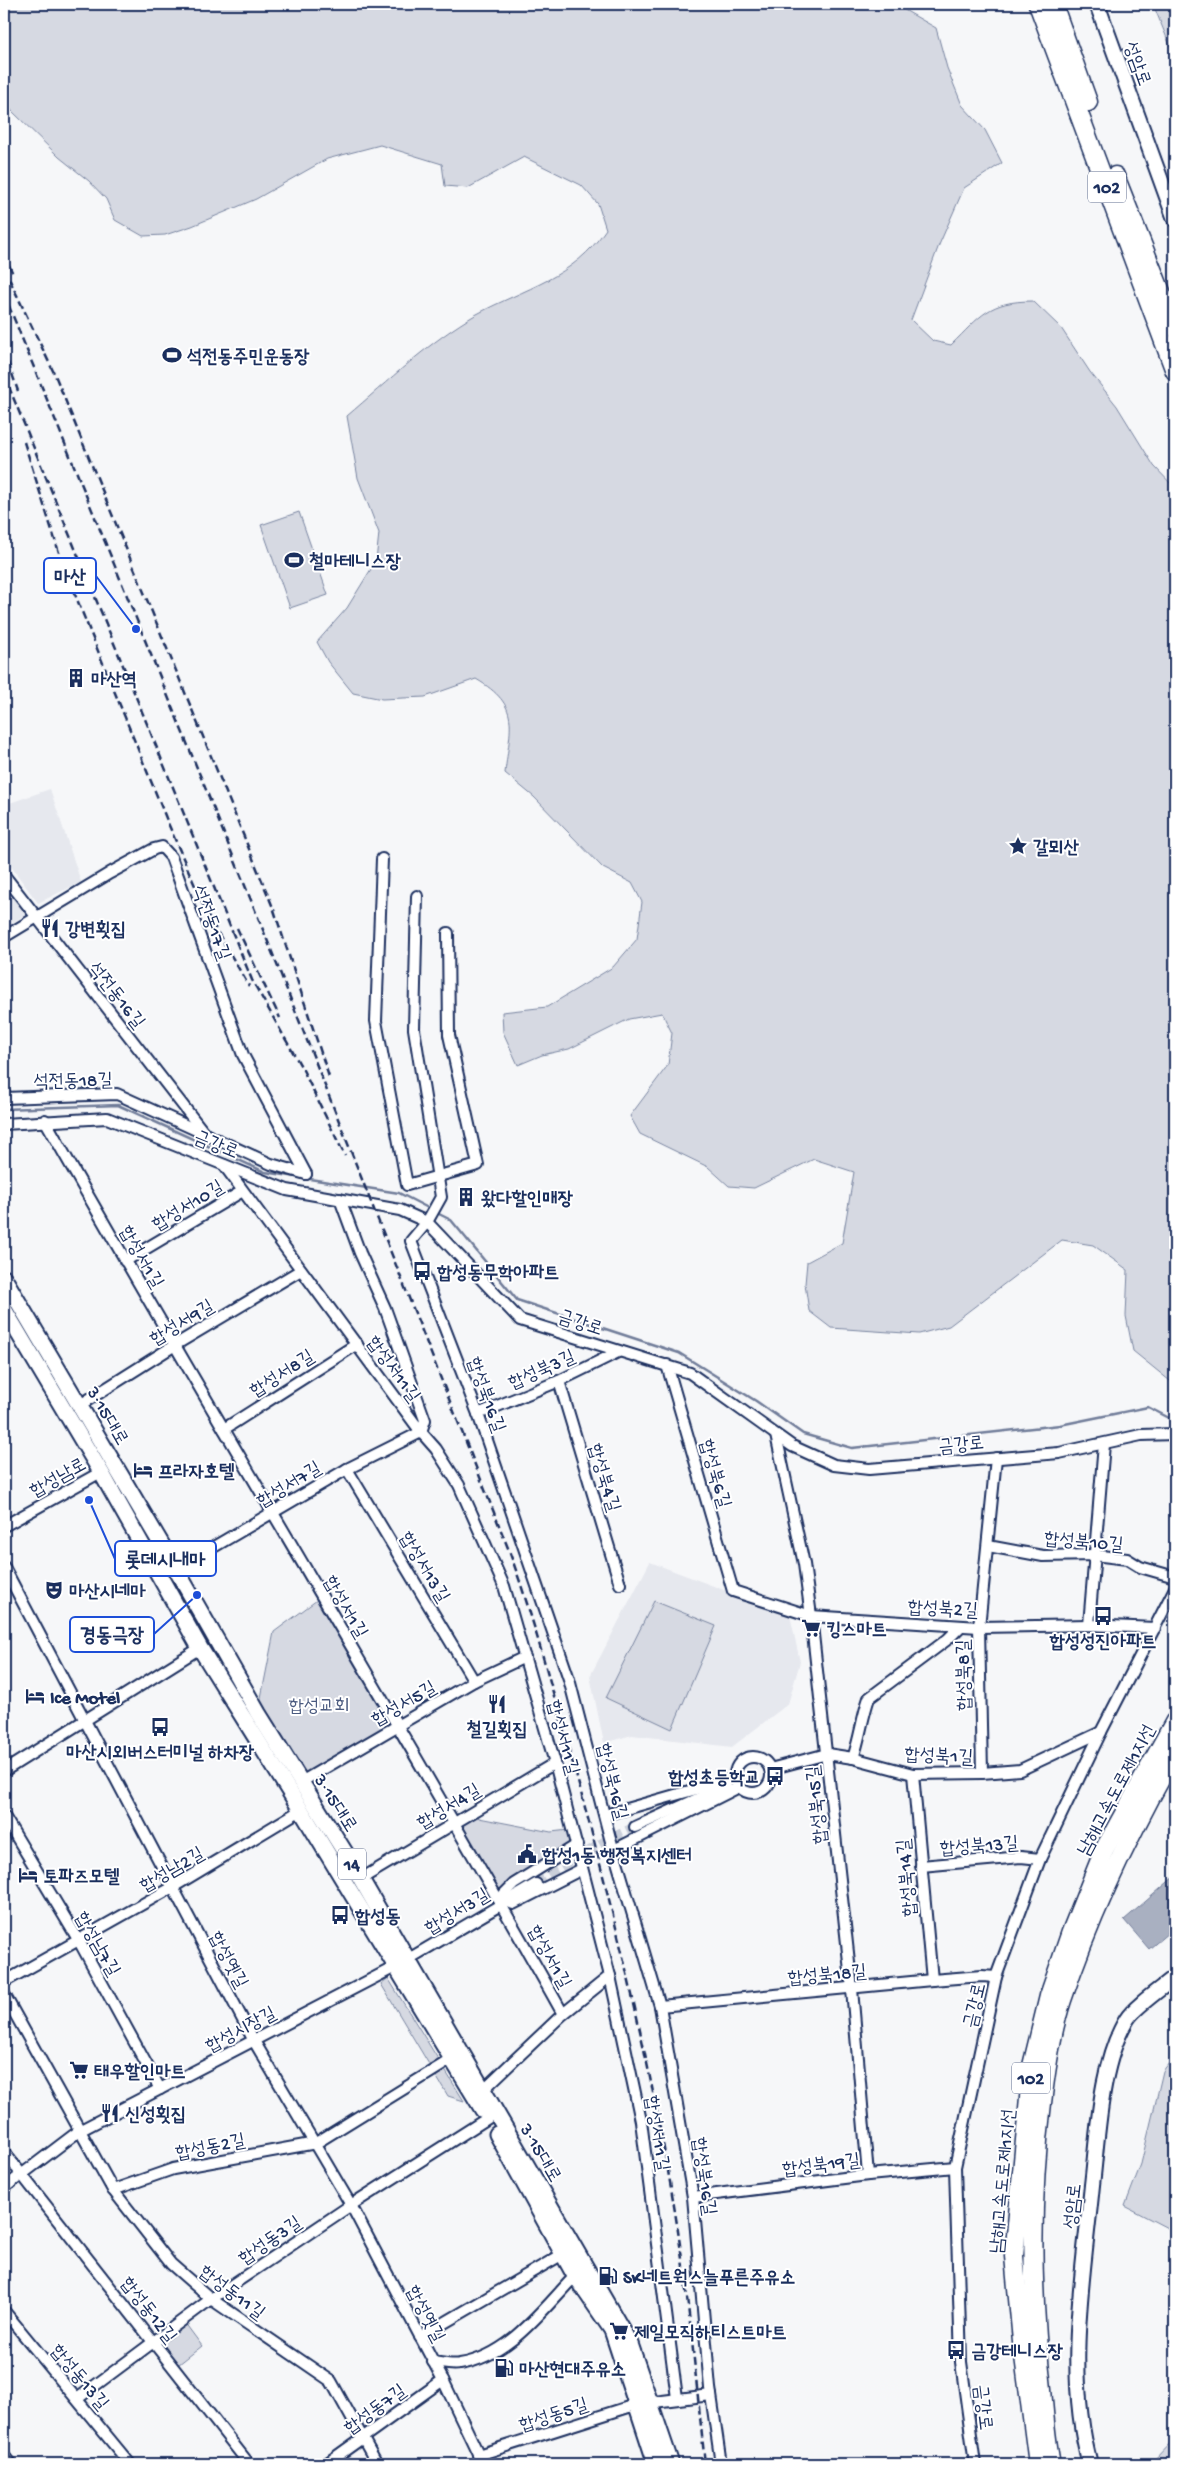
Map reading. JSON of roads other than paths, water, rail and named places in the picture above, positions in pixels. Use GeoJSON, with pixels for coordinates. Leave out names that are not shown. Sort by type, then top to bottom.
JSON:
{"type":"FeatureCollection","features":[{"type":"Feature","properties":{"kind":"highway","name":"102"},"geometry":{"type":"LineString","coordinates":[[1038,4],[1175,371]]}},
{"type":"Feature","properties":{"kind":"highway","name":"102"},"geometry":{"type":"LineString","coordinates":[[1053,4],[1105,151],[1175,327]]}},
{"type":"Feature","properties":{"kind":"highway","name":"남해고속도로제1지선"},"geometry":{"type":"LineString","coordinates":[[1038,2464],[1023,2350],[1014,2256],[1032,2066],[1049,1996],[1071,1932],[1104,1850],[1175,1721]]}},
{"type":"Feature","properties":{"kind":"highway","name":"남해고속도로제1지선"},"geometry":{"type":"LineString","coordinates":[[1051,2464],[1036,2338],[1032,2244],[1036,2152],[1047,2064],[1061,2001],[1107,1882],[1136,1822],[1175,1754]]}},
{"type":"Feature","properties":{"kind":"main road","name":"성암로"},"geometry":{"type":"LineString","coordinates":[[1098,4],[1175,220]]}},
{"type":"Feature","properties":{"kind":"main road","name":"3·15대로"},"geometry":{"type":"LineString","coordinates":[[4,1278],[176,1569],[258,1713],[361,1879],[401,1963],[452,2059],[488,2118],[575,2276],[612,2330],[671,2464]]}},
{"type":"Feature","properties":{"kind":"main road","name":"3·15대로"},"geometry":{"type":"LineString","coordinates":[[4,1309],[101,1472],[200,1648],[301,1810],[483,2090],[630,2344],[656,2464]]}},
{"type":"Feature","properties":{"kind":"main road","name":"성암로"},"geometry":{"type":"LineString","coordinates":[[1090,2464],[1084,2444],[1077,2380],[1077,2332],[1101,2100],[1115,2046],[1128,2018],[1175,1976]]}},
{"type":"Feature","properties":{"kind":"main road"},"geometry":{"type":"LineString","coordinates":[[4,2459],[8,2464]]}},
{"type":"Feature","properties":{"kind":"street","name":"석전동17길"},"geometry":{"type":"LineString","coordinates":[[4,937],[110,873],[154,849],[162,847],[171,857],[244,1055],[306,1174]]}},
{"type":"Feature","properties":{"kind":"street"},"geometry":{"type":"LineString","coordinates":[[382,859],[376,1022],[407,1185],[478,1165],[449,1036],[448,932]]}},
{"type":"Feature","properties":{"kind":"street","name":"석전동16길"},"geometry":{"type":"LineString","coordinates":[[4,875],[205,1134]]}},
{"type":"Feature","properties":{"kind":"street"},"geometry":{"type":"LineString","coordinates":[[417,896],[414,1029],[441,1197],[428,1221]]}},
{"type":"Feature","properties":{"kind":"street","name":"석전동18길"},"geometry":{"type":"LineString","coordinates":[[4,1098],[117,1094],[271,1164],[306,1174]]}},
{"type":"Feature","properties":{"kind":"street","name":"금강로"},"geometry":{"type":"LineString","coordinates":[[4,1124],[45,1120],[107,1118],[287,1190],[400,1210],[428,1221],[520,1320],[690,1373],[792,1446],[834,1465],[869,1469],[1059,1453],[1141,1434],[1175,1434]]}},
{"type":"Feature","properties":{"kind":"street","name":"합성서1길"},"geometry":{"type":"LineString","coordinates":[[45,1120],[272,1514],[453,1822],[504,1903],[563,2014],[483,2090]]}},
{"type":"Feature","properties":{"kind":"street","name":"합성서11길"},"geometry":{"type":"LineString","coordinates":[[224,1165],[241,1192],[357,1344],[420,1432],[436,1449],[459,1485],[504,1586],[555,1763],[610,1976],[641,2121],[677,2398]]}},
{"type":"Feature","properties":{"kind":"street","name":"합성서10길"},"geometry":{"type":"LineString","coordinates":[[125,1261],[241,1192]]}},
{"type":"Feature","properties":{"kind":"street"},"geometry":{"type":"LineString","coordinates":[[340,1199],[360,1253],[385,1308],[425,1420],[420,1432]]}},
{"type":"Feature","properties":{"kind":"street","name":"합성북16길"},"geometry":{"type":"LineString","coordinates":[[428,1221],[411,1241],[478,1414],[569,1679],[614,1850],[660,2006],[693,2197],[711,2395],[721,2464]]}},
{"type":"Feature","properties":{"kind":"street","name":"합성서9길"},"geometry":{"type":"LineString","coordinates":[[80,1405],[175,1345],[301,1270]]}},
{"type":"Feature","properties":{"kind":"street","name":"합성서8길"},"geometry":{"type":"LineString","coordinates":[[224,1429],[357,1344]]}},
{"type":"Feature","properties":{"kind":"street","name":"합성북3길"},"geometry":{"type":"LineString","coordinates":[[478,1414],[559,1381],[618,1352]]}},
{"type":"Feature","properties":{"kind":"street","name":"합성북6길"},"geometry":{"type":"LineString","coordinates":[[667,1365],[733,1591]]}},
{"type":"Feature","properties":{"kind":"street","name":"합성북4길"},"geometry":{"type":"LineString","coordinates":[[559,1381],[620,1584]]}},
{"type":"Feature","properties":{"kind":"street","name":"합성서7길"},"geometry":{"type":"LineString","coordinates":[[176,1569],[347,1469],[420,1432]]}},
{"type":"Feature","properties":{"kind":"street","name":"합성북15길"},"geometry":{"type":"LineString","coordinates":[[776,1435],[804,1564],[811,1616],[852,1988],[868,2175]]}},
{"type":"Feature","properties":{"kind":"street"},"geometry":{"type":"LineString","coordinates":[[1089,1625],[1104,1444]]}},
{"type":"Feature","properties":{"kind":"street","name":"합성북8길"},"geometry":{"type":"LineString","coordinates":[[982,1773],[979,1627],[996,1458]]}},
{"type":"Feature","properties":{"kind":"street","name":"합성서13길"},"geometry":{"type":"LineString","coordinates":[[347,1469],[474,1681]]}},
{"type":"Feature","properties":{"kind":"street","name":"합성남로"},"geometry":{"type":"LineString","coordinates":[[4,1526],[101,1472]]}},
{"type":"Feature","properties":{"kind":"street","name":"합성북10길"},"geometry":{"type":"LineString","coordinates":[[988,1546],[1043,1556],[1094,1555],[1127,1559],[1140,1567],[1175,1577]]}},
{"type":"Feature","properties":{"kind":"street","name":"합성옛길"},"geometry":{"type":"LineString","coordinates":[[4,1567],[254,2041],[351,2205],[443,2380],[481,2460]]}},
{"type":"Feature","properties":{"kind":"street","name":"금강로"},"geometry":{"type":"LineString","coordinates":[[975,2464],[961,2362],[955,2167],[996,1978],[1040,1859],[1101,1732],[1175,1588]]}},
{"type":"Feature","properties":{"kind":"street","name":"합성북2길"},"geometry":{"type":"LineString","coordinates":[[733,1591],[811,1616],[979,1627],[1089,1625],[1155,1628]]}},
{"type":"Feature","properties":{"kind":"street"},"geometry":{"type":"LineString","coordinates":[[853,1758],[860,1739],[864,1712],[869,1698],[948,1639],[961,1626]]}},
{"type":"Feature","properties":{"kind":"street"},"geometry":{"type":"LineString","coordinates":[[4,1771],[200,1648]]}},
{"type":"Feature","properties":{"kind":"street","name":"합성서5길"},"geometry":{"type":"LineString","coordinates":[[301,1782],[474,1681],[525,1657]]}},
{"type":"Feature","properties":{"kind":"street","name":"합성북1길"},"geometry":{"type":"LineString","coordinates":[[770,1769],[827,1754],[853,1758],[913,1774],[982,1773],[1020,1770],[1101,1732]]}},
{"type":"Feature","properties":{"kind":"street"},"geometry":{"type":"LineString","coordinates":[[605,1815],[736,1782],[752,1793],[764,1789],[771,1778],[770,1769],[760,1758],[749,1756],[739,1762],[736,1782]]}},
{"type":"Feature","properties":{"kind":"street","name":"합성서4길"},"geometry":{"type":"LineString","coordinates":[[361,1879],[453,1822],[555,1763]]}},
{"type":"Feature","properties":{"kind":"street","name":"합성북14길"},"geometry":{"type":"LineString","coordinates":[[913,1774],[932,1980]]}},
{"type":"Feature","properties":{"kind":"street"},"geometry":{"type":"LineString","coordinates":[[635,1827],[736,1782]]}},
{"type":"Feature","properties":{"kind":"street"},"geometry":{"type":"LineString","coordinates":[[614,1850],[736,1782]]}},
{"type":"Feature","properties":{"kind":"street","name":"합성남2길"},"geometry":{"type":"LineString","coordinates":[[4,1982],[173,1887],[301,1810]]}},
{"type":"Feature","properties":{"kind":"street","name":"합성남7길"},"geometry":{"type":"LineString","coordinates":[[4,1816],[79,1941],[160,2089]]}},
{"type":"Feature","properties":{"kind":"street"},"geometry":{"type":"LineString","coordinates":[[576,1846],[514,1884],[504,1894],[504,1903],[513,1904],[582,1869]]}},
{"type":"Feature","properties":{"kind":"street","name":"합성북13길"},"geometry":{"type":"LineString","coordinates":[[921,1866],[1021,1857],[1040,1859]]}},
{"type":"Feature","properties":{"kind":"street","name":"합성서3길"},"geometry":{"type":"LineString","coordinates":[[401,1963],[536,1884]]}},
{"type":"Feature","properties":{"kind":"street","name":"합성시장길"},"geometry":{"type":"LineString","coordinates":[[4,2188],[78,2132],[401,1963]]}},
{"type":"Feature","properties":{"kind":"street"},"geometry":{"type":"LineString","coordinates":[[563,2014],[610,1976]]}},
{"type":"Feature","properties":{"kind":"street","name":"합성북18길"},"geometry":{"type":"LineString","coordinates":[[660,2006],[932,1980],[982,1976],[996,1978]]}},
{"type":"Feature","properties":{"kind":"street","name":"합성동11길"},"geometry":{"type":"LineString","coordinates":[[4,1994],[78,2132],[113,2190],[171,2264],[211,2299],[330,2381],[363,2436],[377,2464]]}},
{"type":"Feature","properties":{"kind":"street"},"geometry":{"type":"LineString","coordinates":[[316,2143],[452,2059]]}},
{"type":"Feature","properties":{"kind":"street","name":"합성동3길"},"geometry":{"type":"LineString","coordinates":[[77,2399],[211,2299],[351,2205],[488,2118]]}},
{"type":"Feature","properties":{"kind":"street","name":"합성동2길"},"geometry":{"type":"LineString","coordinates":[[113,2190],[173,2169],[316,2143]]}},
{"type":"Feature","properties":{"kind":"street","name":"합성동12길"},"geometry":{"type":"LineString","coordinates":[[4,2152],[249,2464]]}},
{"type":"Feature","properties":{"kind":"street","name":"합성북19길"},"geometry":{"type":"LineString","coordinates":[[693,2197],[868,2175],[955,2167]]}},
{"type":"Feature","properties":{"kind":"street"},"geometry":{"type":"LineString","coordinates":[[420,2337],[563,2254]]}},
{"type":"Feature","properties":{"kind":"street","name":"합성옛길"},"geometry":{"type":"LineString","coordinates":[[433,2362],[459,2365],[485,2357],[508,2345],[575,2276]]}},
{"type":"Feature","properties":{"kind":"street","name":"합성동13길"},"geometry":{"type":"LineString","coordinates":[[4,2311],[130,2464]]}},
{"type":"Feature","properties":{"kind":"street","name":"합성동7길"},"geometry":{"type":"LineString","coordinates":[[326,2464],[443,2380]]}},
{"type":"Feature","properties":{"kind":"street","name":"합성동5길"},"geometry":{"type":"LineString","coordinates":[[481,2460],[644,2403],[711,2395]]}},
{"type":"Feature","properties":{"kind":"water"},"geometry":{"type":"Polygon","coordinates":[[[1175,1876],[1175,1927],[1149,1949],[1124,1920],[1175,1876]]]}},
{"type":"Feature","properties":{"kind":"waterway"},"geometry":{"type":"LineString","coordinates":[[4,1109],[118,1105],[265,1172],[399,1193],[430,1209]]}},
{"type":"Feature","properties":{"kind":"waterway"},"geometry":{"type":"LineString","coordinates":[[435,1212],[451,1220],[517,1300],[679,1353],[756,1401],[803,1434],[852,1448],[1060,1425],[1148,1407],[1175,1421]]}},
{"type":"Feature","properties":{"kind":"tunnel"},"geometry":{"type":"LineString","coordinates":[[536,1884],[604,1842],[635,1827]]}},
{"type":"Feature","properties":{"kind":"railway"},"geometry":{"type":"LineString","coordinates":[[4,254],[13,274]]}},
{"type":"Feature","properties":{"kind":"railway"},"geometry":{"type":"LineString","coordinates":[[4,268],[55,375],[274,910],[329,1077]]}},
{"type":"Feature","properties":{"kind":"railway"},"geometry":{"type":"LineString","coordinates":[[4,294],[268,942],[508,1548],[523,1593],[544,1660],[594,1842],[623,1956],[649,2072],[682,2257],[705,2464]]}},
{"type":"Feature","properties":{"kind":"railway"},"geometry":{"type":"LineString","coordinates":[[4,351],[18,391]]}},
{"type":"Feature","properties":{"kind":"railway"},"geometry":{"type":"LineString","coordinates":[[4,375],[252,980],[303,1070],[345,1156]]}},
{"type":"Feature","properties":{"kind":"railway"},"geometry":{"type":"LineString","coordinates":[[24,442],[63,565],[168,823],[208,916],[249,986]]}},
{"type":"Feature","properties":{"kind":"railway"},"geometry":{"type":"LineString","coordinates":[[237,928],[280,1018]]}},
{"type":"Feature","properties":{"kind":"place","name":"석전동주민운동장"},"geometry":{"type":"Point","coordinates":[172,355]}},
{"type":"Feature","properties":{"kind":"place","name":"철마테니스장"},"geometry":{"type":"Point","coordinates":[294,560]}},
{"type":"Feature","properties":{"kind":"place","name":"마산"},"geometry":{"type":"Point","coordinates":[136,629]}},
{"type":"Feature","properties":{"kind":"place","name":"마산역"},"geometry":{"type":"Point","coordinates":[76,678]}},
{"type":"Feature","properties":{"kind":"place","name":"갈뫼산"},"geometry":{"type":"Point","coordinates":[1018,846]}},
{"type":"Feature","properties":{"kind":"place","name":"강변횟집"},"geometry":{"type":"Point","coordinates":[50,928]}},
{"type":"Feature","properties":{"kind":"place","name":"왔다할인매장"},"geometry":{"type":"Point","coordinates":[466,1197]}},
{"type":"Feature","properties":{"kind":"place","name":"합성동무학아파트"},"geometry":{"type":"Point","coordinates":[422,1271]}},
{"type":"Feature","properties":{"kind":"place","name":"프라자호텔"},"geometry":{"type":"Point","coordinates":[143,1470]}},
{"type":"Feature","properties":{"kind":"place","name":"롯데시내마"},"geometry":{"type":"Point","coordinates":[89,1500]}},
{"type":"Feature","properties":{"kind":"place","name":"마산시네마"},"geometry":{"type":"Point","coordinates":[54,1590]}},
{"type":"Feature","properties":{"kind":"place","name":"경동극장"},"geometry":{"type":"Point","coordinates":[197,1595]}},
{"type":"Feature","properties":{"kind":"place","name":"합성성진아파트"},"geometry":{"type":"Point","coordinates":[1103,1616]}},
{"type":"Feature","properties":{"kind":"place","name":"킹스마트"},"geometry":{"type":"Point","coordinates":[811,1628]}},
{"type":"Feature","properties":{"kind":"place","name":"Ice Motel"},"geometry":{"type":"Point","coordinates":[35,1696]}},
{"type":"Feature","properties":{"kind":"place","name":"철길횟집"},"geometry":{"type":"Point","coordinates":[497,1704]}},
{"type":"Feature","properties":{"kind":"place","name":"마산시외버스터미널 하차장"},"geometry":{"type":"Point","coordinates":[160,1727]}},
{"type":"Feature","properties":{"kind":"place","name":"합성초등학교"},"geometry":{"type":"Point","coordinates":[775,1776]}},
{"type":"Feature","properties":{"kind":"place","name":"합성1동 행정복지센터"},"geometry":{"type":"Point","coordinates":[527,1854]}},
{"type":"Feature","properties":{"kind":"place","name":"토파즈모텔"},"geometry":{"type":"Point","coordinates":[28,1875]}},
{"type":"Feature","properties":{"kind":"place","name":"합성동"},"geometry":{"type":"Point","coordinates":[340,1915]}},
{"type":"Feature","properties":{"kind":"place","name":"태우할인마트"},"geometry":{"type":"Point","coordinates":[79,2070]}},
{"type":"Feature","properties":{"kind":"place","name":"신성횟집"},"geometry":{"type":"Point","coordinates":[110,2113]}},
{"type":"Feature","properties":{"kind":"place","name":"SK네트웍스늘푸른주유소"},"geometry":{"type":"Point","coordinates":[608,2276]}},
{"type":"Feature","properties":{"kind":"place","name":"제일모직하티스트마트"},"geometry":{"type":"Point","coordinates":[619,2331]}},
{"type":"Feature","properties":{"kind":"place","name":"금강테니스장"},"geometry":{"type":"Point","coordinates":[956,2350]}},
{"type":"Feature","properties":{"kind":"place","name":"마산현대주유소"},"geometry":{"type":"Point","coordinates":[504,2368]}},
{"type":"Feature","properties":{"kind":"park label","name":"합성교회"},"geometry":{"type":"Point","coordinates":[319,1704]}}]}
